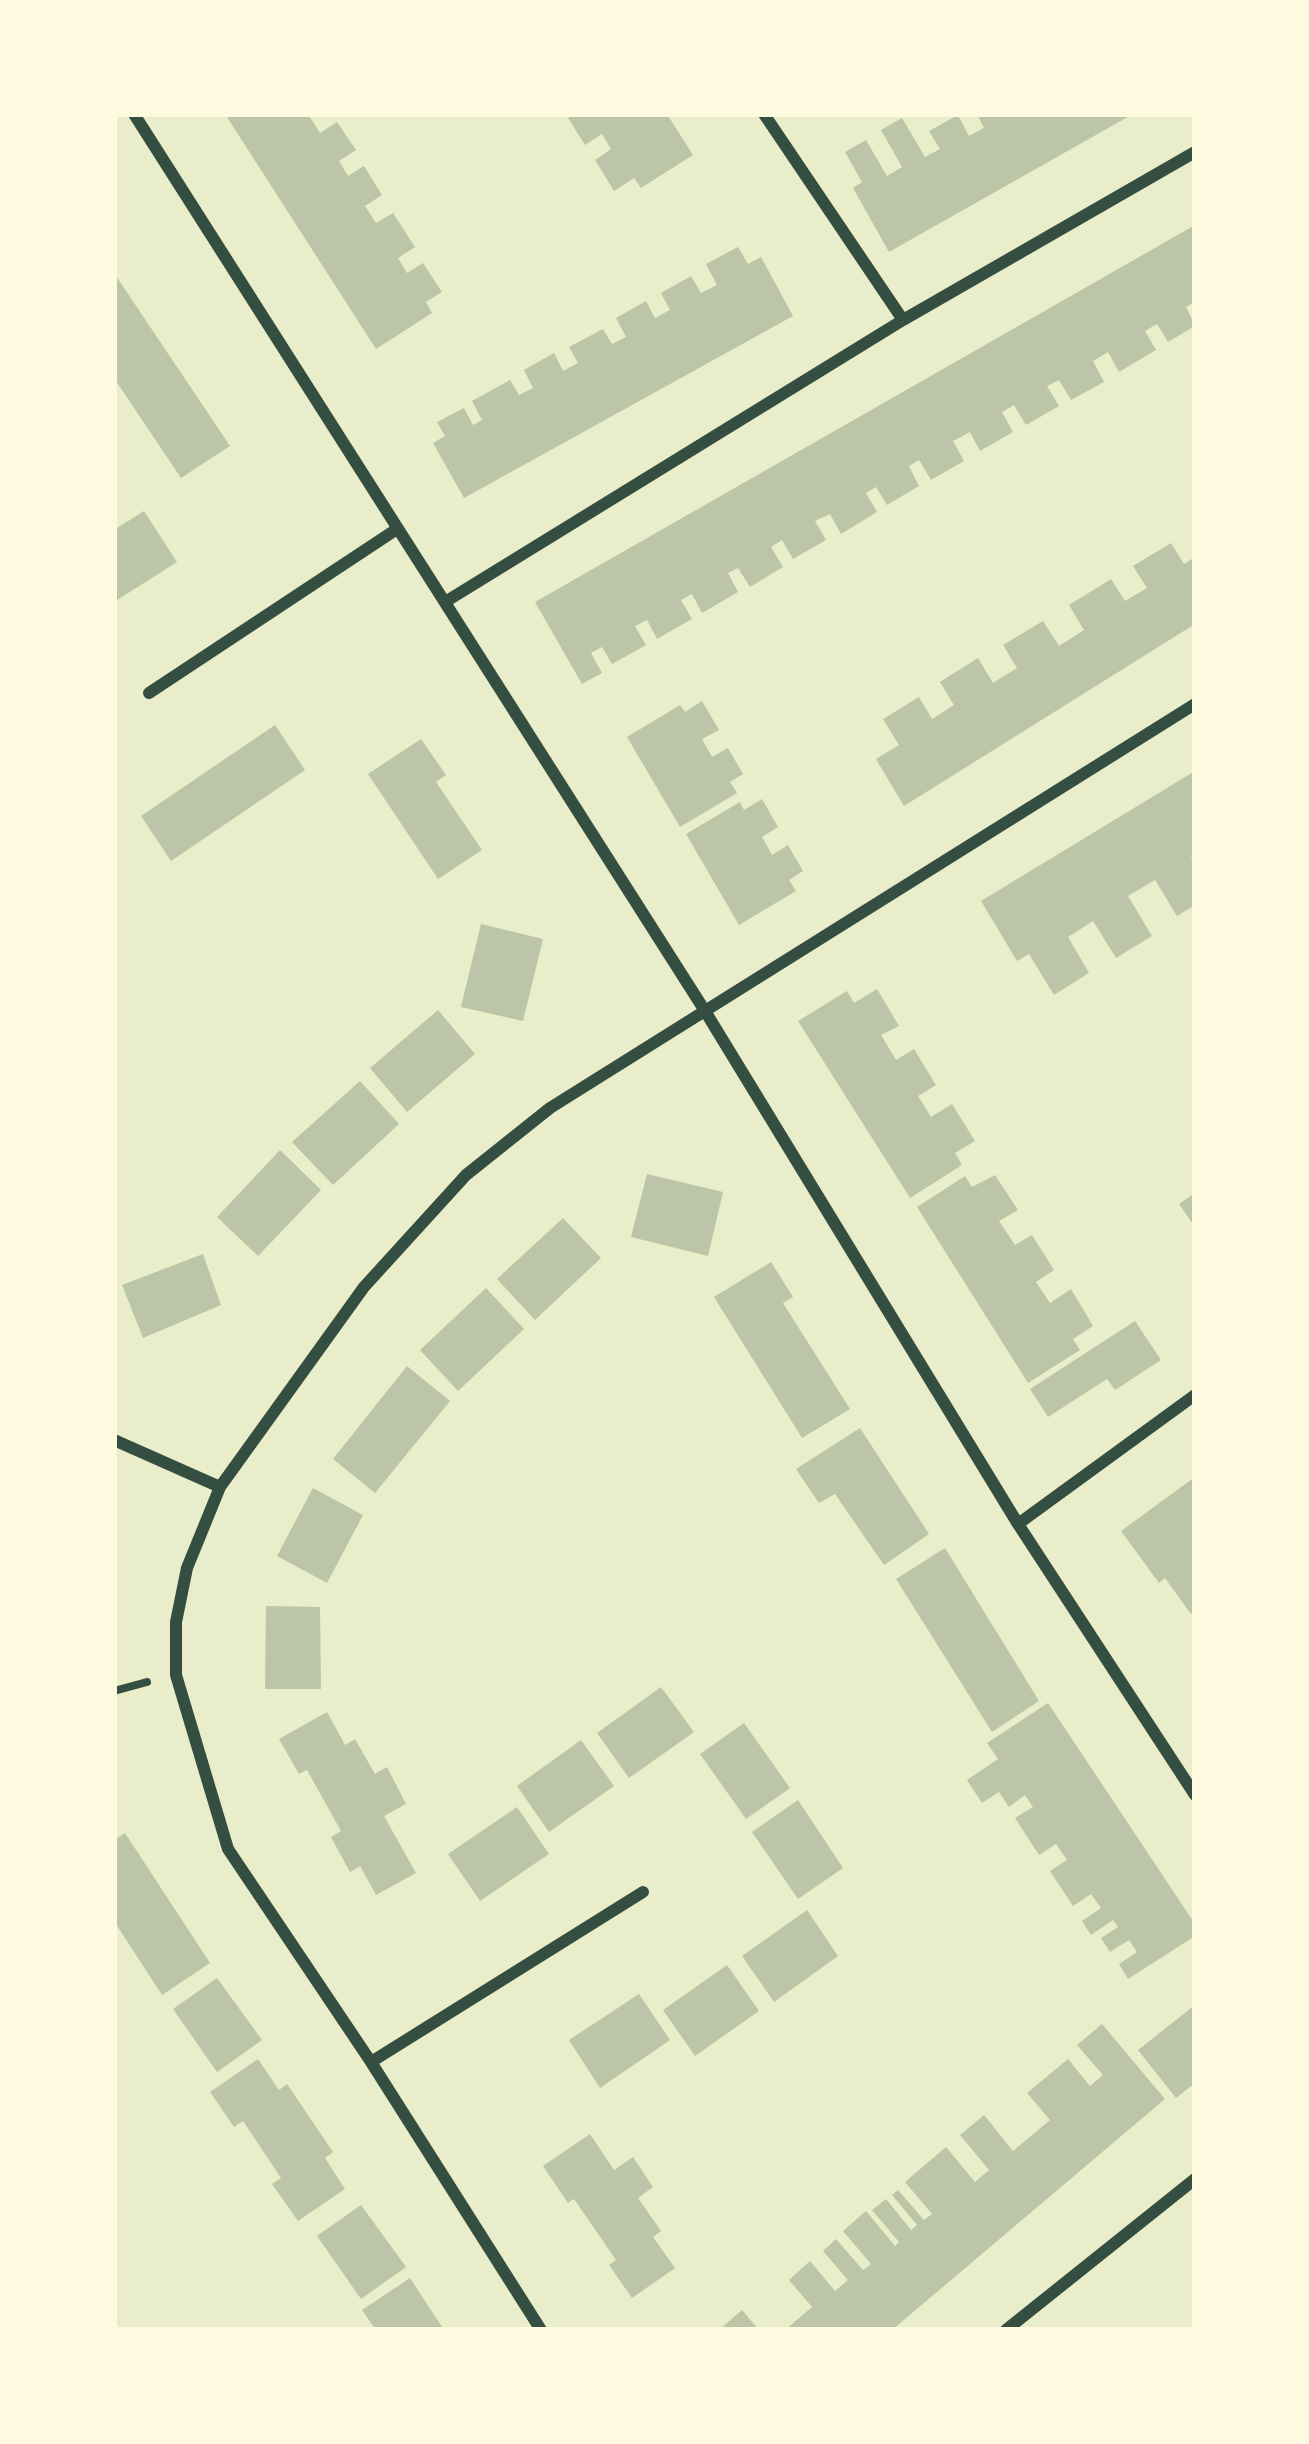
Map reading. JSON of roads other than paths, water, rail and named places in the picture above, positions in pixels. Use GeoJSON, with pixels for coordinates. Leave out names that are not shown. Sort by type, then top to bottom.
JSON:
{"type":"FeatureCollection","features":[{"type":"Feature","properties":{"kind":"street"},"geometry":{"type":"LineString","coordinates":[[134,114],[705,1011],[1018,1524],[1195,1795]]}},
{"type":"Feature","properties":{"kind":"street"},"geometry":{"type":"LineString","coordinates":[[764,114],[903,320]]}},
{"type":"Feature","properties":{"kind":"street"},"geometry":{"type":"LineString","coordinates":[[445,602],[903,320],[1195,152]]}},
{"type":"Feature","properties":{"kind":"street"},"geometry":{"type":"LineString","coordinates":[[148,693],[397,530]]}},
{"type":"Feature","properties":{"kind":"street"},"geometry":{"type":"LineString","coordinates":[[542,2330],[228,1849],[176,1675],[176,1622],[187,1568],[220,1487],[364,1287],[466,1175],[550,1108],[1195,704]]}},
{"type":"Feature","properties":{"kind":"street"},"geometry":{"type":"LineString","coordinates":[[1018,1524],[1195,1395]]}},
{"type":"Feature","properties":{"kind":"street"},"geometry":{"type":"LineString","coordinates":[[114,1440],[220,1487]]}},
{"type":"Feature","properties":{"kind":"street"},"geometry":{"type":"LineString","coordinates":[[371,2062],[643,1892]]}},
{"type":"Feature","properties":{"kind":"street"},"geometry":{"type":"LineString","coordinates":[[1006,2330],[1195,2179]]}}]}
